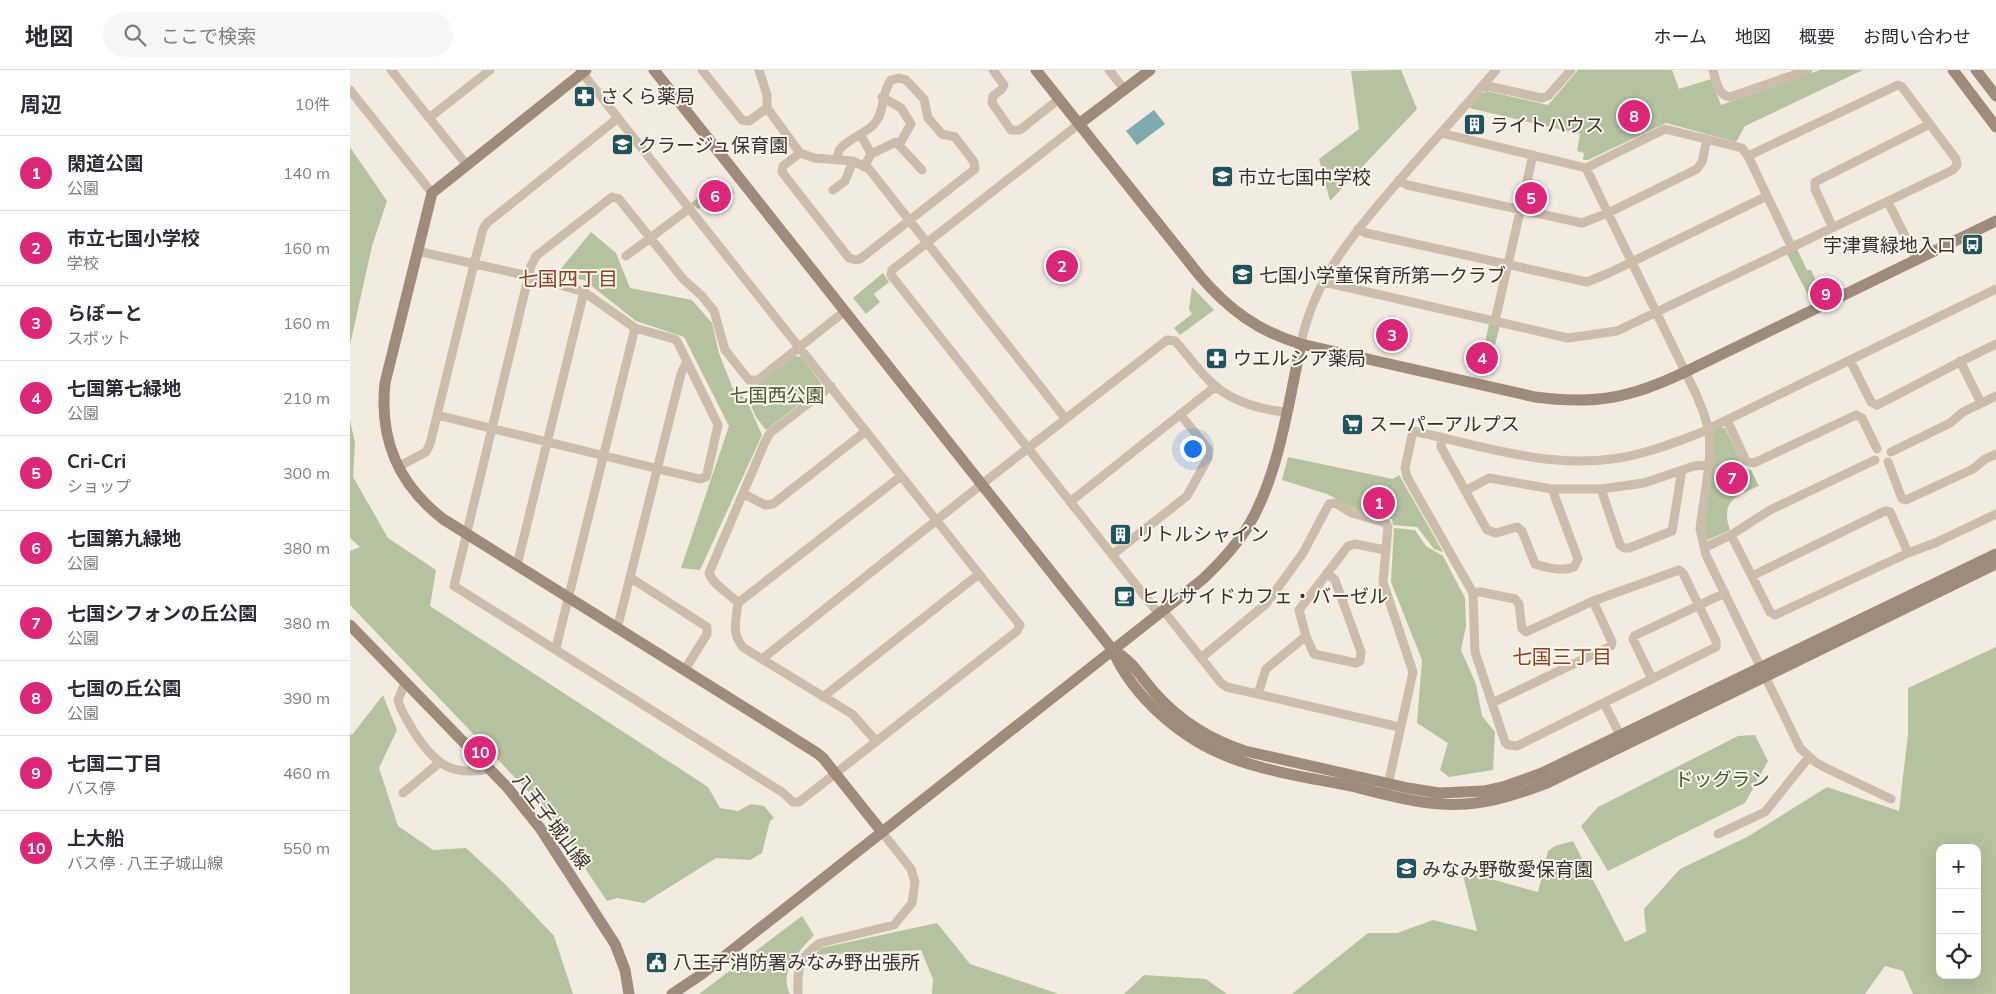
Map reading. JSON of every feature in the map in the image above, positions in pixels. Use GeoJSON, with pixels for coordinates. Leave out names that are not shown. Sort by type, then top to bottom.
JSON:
{"type":"FeatureCollection","features":[{"type":"Feature","properties":{"kind":"street"},"geometry":{"type":"LineString","coordinates":[[429,118],[490,70]]}},
{"type":"Feature","properties":{"kind":"street"},"geometry":{"type":"LineString","coordinates":[[654,70],[1112,649],[1127,658],[1155,694],[1182,719],[1230,746],[1245,752],[1387,789],[1417,801],[1448,804],[1487,802],[1522,793],[1546,783],[1996,554]]}},
{"type":"Feature","properties":{"kind":"street"},"geometry":{"type":"LineString","coordinates":[[702,70],[742,120],[749,121],[767,108]]}},
{"type":"Feature","properties":{"kind":"street"},"geometry":{"type":"LineString","coordinates":[[759,70],[767,95],[767,108],[800,152],[814,158],[853,161],[869,169],[926,244],[1065,418]]}},
{"type":"Feature","properties":{"kind":"street"},"geometry":{"type":"LineString","coordinates":[[993,70],[1004,85],[993,96],[992,102],[1011,130],[1020,130],[1059,99]]}},
{"type":"Feature","properties":{"kind":"street"},"geometry":{"type":"LineString","coordinates":[[1036,70],[1214,292],[1238,313],[1260,328],[1301,344],[1505,390],[1563,401],[1601,400],[1644,390],[1996,222]]}},
{"type":"Feature","properties":{"kind":"street"},"geometry":{"type":"LineString","coordinates":[[1109,70],[1125,90]]}},
{"type":"Feature","properties":{"kind":"street"},"geometry":{"type":"LineString","coordinates":[[1150,70],[892,270],[892,275],[1112,555],[1221,682],[1234,689],[1399,727]]}},
{"type":"Feature","properties":{"kind":"street"},"geometry":{"type":"LineString","coordinates":[[672,994],[702,974],[1217,566],[1233,548],[1249,524],[1270,479],[1308,315],[1324,282],[1358,229],[1496,70]]}},
{"type":"Feature","properties":{"kind":"street"},"geometry":{"type":"LineString","coordinates":[[1482,86],[1542,98],[1548,96],[1571,70]]}},
{"type":"Feature","properties":{"kind":"street"},"geometry":{"type":"LineString","coordinates":[[1712,70],[1721,92],[1726,97],[1791,73],[1808,70]]}},
{"type":"Feature","properties":{"kind":"street"},"geometry":{"type":"LineString","coordinates":[[1953,70],[1996,127]]}},
{"type":"Feature","properties":{"kind":"street"},"geometry":{"type":"LineString","coordinates":[[1976,70],[1996,96]]}},
{"type":"Feature","properties":{"kind":"street"},"geometry":{"type":"LineString","coordinates":[[395,71],[466,164]]}},
{"type":"Feature","properties":{"kind":"street"},"geometry":{"type":"LineString","coordinates":[[798,993],[796,978],[799,966],[811,949],[820,943],[894,925],[912,903],[915,882],[911,869],[882,832],[836,774],[823,758],[466,535],[423,502],[413,491],[398,466],[385,426],[383,398],[387,370],[432,193],[583,71],[618,118],[690,208],[799,347],[866,431],[978,574],[1020,625],[1019,628],[836,774],[799,802],[793,802],[782,792],[556,648],[454,586],[466,535],[529,276],[531,266],[536,256],[612,197],[619,199],[684,280],[701,295],[714,311],[725,350],[749,380],[758,380],[799,347],[845,311]]}},
{"type":"Feature","properties":{"kind":"street"},"geometry":{"type":"LineString","coordinates":[[800,152],[783,166],[782,172],[849,258],[856,260],[860,259],[975,169],[974,162],[955,137],[942,134],[928,118],[924,99],[906,80],[899,78],[891,80],[885,88],[882,97],[883,111],[874,124],[840,149],[837,160]]}},
{"type":"Feature","properties":{"kind":"street"},"geometry":{"type":"LineString","coordinates":[[1324,282],[1575,338],[1623,330],[1888,202],[1956,168],[1957,163],[1956,159],[1902,87],[1895,85],[1748,156]]}},
{"type":"Feature","properties":{"kind":"street"},"geometry":{"type":"LineString","coordinates":[[350,90],[432,193]]}},
{"type":"Feature","properties":{"kind":"street"},"geometry":{"type":"LineString","coordinates":[[882,97],[901,108],[911,124],[899,145]]}},
{"type":"Feature","properties":{"kind":"street"},"geometry":{"type":"LineString","coordinates":[[398,466],[426,452],[430,444],[474,264],[483,229],[487,222],[618,118]]}},
{"type":"Feature","properties":{"kind":"street"},"geometry":{"type":"LineString","coordinates":[[1833,228],[1815,189],[1815,182],[1930,124]]}},
{"type":"Feature","properties":{"kind":"street"},"geometry":{"type":"LineString","coordinates":[[1441,133],[1586,168],[1665,129],[1742,148],[1748,156],[1792,248]]}},
{"type":"Feature","properties":{"kind":"street"},"geometry":{"type":"LineString","coordinates":[[860,135],[871,154]]}},
{"type":"Feature","properties":{"kind":"street"},"geometry":{"type":"LineString","coordinates":[[1399,180],[1407,185],[1582,223],[1608,213],[1697,169],[1702,162],[1708,139]]}},
{"type":"Feature","properties":{"kind":"street"},"geometry":{"type":"LineString","coordinates":[[864,166],[871,154],[896,142],[922,170]]}},
{"type":"Feature","properties":{"kind":"street"},"geometry":{"type":"LineString","coordinates":[[1495,320],[1509,266],[1533,155]]}},
{"type":"Feature","properties":{"kind":"street"},"geometry":{"type":"LineString","coordinates":[[833,190],[845,181],[853,161]]}},
{"type":"Feature","properties":{"kind":"street"},"geometry":{"type":"LineString","coordinates":[[1586,168],[1696,394],[1708,428],[1710,440],[1700,530],[1704,548],[1763,672],[1800,748],[1809,757],[1826,768],[1891,799]]}},
{"type":"Feature","properties":{"kind":"street"},"geometry":{"type":"LineString","coordinates":[[1358,229],[1366,233],[1586,282],[1632,262],[1767,196]]}},
{"type":"Feature","properties":{"kind":"street"},"geometry":{"type":"LineString","coordinates":[[1888,202],[1917,260]]}},
{"type":"Feature","properties":{"kind":"street"},"geometry":{"type":"LineString","coordinates":[[626,256],[690,208]]}},
{"type":"Feature","properties":{"kind":"street"},"geometry":{"type":"LineString","coordinates":[[417,251],[529,276],[584,292],[634,328],[674,339],[718,426],[708,474],[700,479],[436,415]]}},
{"type":"Feature","properties":{"kind":"street"},"geometry":{"type":"LineString","coordinates":[[1473,593],[1480,592],[1515,599],[1519,604],[1522,629],[1526,632],[1593,601],[1677,570],[1684,573],[1716,641],[1716,647],[1517,746],[1512,746],[1505,742],[1475,652],[1473,593],[1406,472],[1413,431],[1527,456],[1554,460],[1587,461],[1612,459],[1654,450],[1700,433],[1996,289]]}},
{"type":"Feature","properties":{"kind":"street"},"geometry":{"type":"LineString","coordinates":[[516,566],[584,292]]}},
{"type":"Feature","properties":{"kind":"street"},"geometry":{"type":"LineString","coordinates":[[556,648],[634,328]]}},
{"type":"Feature","properties":{"kind":"street"},"geometry":{"type":"LineString","coordinates":[[762,658],[1065,418],[1168,340],[1175,341],[1216,386],[1247,403],[1266,409],[1286,412]]}},
{"type":"Feature","properties":{"kind":"street"},"geometry":{"type":"LineString","coordinates":[[1850,360],[1871,402],[1875,405],[1924,382],[1942,370],[1996,344]]}},
{"type":"Feature","properties":{"kind":"street"},"geometry":{"type":"LineString","coordinates":[[1960,361],[1981,403]]}},
{"type":"Feature","properties":{"kind":"street"},"geometry":{"type":"LineString","coordinates":[[617,629],[681,374],[687,362]]}},
{"type":"Feature","properties":{"kind":"street"},"geometry":{"type":"LineString","coordinates":[[738,603],[730,594],[711,580],[709,573],[770,433],[830,386]]}},
{"type":"Feature","properties":{"kind":"street"},"geometry":{"type":"LineString","coordinates":[[1070,502],[1216,386]]}},
{"type":"Feature","properties":{"kind":"street"},"geometry":{"type":"LineString","coordinates":[[1891,452],[1950,423],[1960,415],[1996,396]]}},
{"type":"Feature","properties":{"kind":"street"},"geometry":{"type":"LineString","coordinates":[[1112,555],[1187,496],[1208,458],[1208,449],[1180,414]]}},
{"type":"Feature","properties":{"kind":"street"},"geometry":{"type":"LineString","coordinates":[[1727,420],[1748,463],[1754,463],[1856,415],[1862,418],[1877,449]]}},
{"type":"Feature","properties":{"kind":"street"},"geometry":{"type":"LineString","coordinates":[[744,494],[765,505],[773,504],[866,431]]}},
{"type":"Feature","properties":{"kind":"street"},"geometry":{"type":"LineString","coordinates":[[1441,437],[1441,447],[1490,532],[1496,533],[1517,527],[1522,531],[1535,564],[1568,570],[1574,567],[1578,559],[1552,488]]}},
{"type":"Feature","properties":{"kind":"street"},"geometry":{"type":"LineString","coordinates":[[1877,449],[1885,448],[1891,452]]}},
{"type":"Feature","properties":{"kind":"street"},"geometry":{"type":"LineString","coordinates":[[1877,449],[1874,454],[1876,460],[1881,464],[1888,462],[1891,458],[1891,452]]}},
{"type":"Feature","properties":{"kind":"street"},"geometry":{"type":"LineString","coordinates":[[1888,462],[1902,499],[1906,500],[1973,469],[1985,459],[1996,454]]}},
{"type":"Feature","properties":{"kind":"street"},"geometry":{"type":"LineString","coordinates":[[1704,548],[1731,535],[1770,510],[1876,460]]}},
{"type":"Feature","properties":{"kind":"street"},"geometry":{"type":"LineString","coordinates":[[1465,491],[1489,478],[1552,488],[1601,489],[1644,483],[1699,465],[1708,465]]}},
{"type":"Feature","properties":{"kind":"street"},"geometry":{"type":"LineString","coordinates":[[1601,489],[1620,545],[1629,548],[1672,531],[1682,470]]}},
{"type":"Feature","properties":{"kind":"street"},"geometry":{"type":"LineString","coordinates":[[876,741],[852,714],[744,648],[736,641],[734,631],[738,603],[901,476]]}},
{"type":"Feature","properties":{"kind":"street"},"geometry":{"type":"LineString","coordinates":[[1201,658],[1266,604],[1304,553],[1330,503],[1386,523],[1388,527],[1384,586],[1413,672],[1399,727],[1387,789]]}},
{"type":"Feature","properties":{"kind":"street"},"geometry":{"type":"LineString","coordinates":[[1752,576],[1885,511],[1890,512],[1908,553]]}},
{"type":"Feature","properties":{"kind":"street"},"geometry":{"type":"LineString","coordinates":[[1731,535],[1770,612],[1772,615],[1778,615],[1908,553],[1935,543],[1996,514]]}},
{"type":"Feature","properties":{"kind":"street"},"geometry":{"type":"LineString","coordinates":[[1327,573],[1335,580],[1361,652],[1360,661],[1352,663],[1317,656],[1312,651],[1306,636],[1299,610],[1327,573],[1350,544],[1385,550]]}},
{"type":"Feature","properties":{"kind":"street"},"geometry":{"type":"LineString","coordinates":[[1387,789],[1460,794],[1506,786],[1542,773],[1620,735],[1763,672],[1996,564]]}},
{"type":"Feature","properties":{"kind":"street"},"geometry":{"type":"LineString","coordinates":[[823,697],[978,574]]}},
{"type":"Feature","properties":{"kind":"street"},"geometry":{"type":"LineString","coordinates":[[631,578],[707,627],[707,634],[684,671]]}},
{"type":"Feature","properties":{"kind":"street"},"geometry":{"type":"LineString","coordinates":[[1652,679],[1633,639],[1634,636],[1725,593]]}},
{"type":"Feature","properties":{"kind":"street"},"geometry":{"type":"LineString","coordinates":[[1492,703],[1611,646],[1612,642],[1593,601]]}},
{"type":"Feature","properties":{"kind":"street","name":"八王子城山線"},"geometry":{"type":"LineString","coordinates":[[350,625],[507,787],[540,828],[607,928],[622,959],[629,994]]}},
{"type":"Feature","properties":{"kind":"street"},"geometry":{"type":"LineString","coordinates":[[1258,694],[1266,669],[1306,636]]}},
{"type":"Feature","properties":{"kind":"street"},"geometry":{"type":"LineString","coordinates":[[406,683],[398,700],[400,708],[418,737],[439,763],[455,770],[470,772],[488,769]]}},
{"type":"Feature","properties":{"kind":"street"},"geometry":{"type":"LineString","coordinates":[[1604,703],[1620,735]]}},
{"type":"Feature","properties":{"kind":"street"},"geometry":{"type":"LineString","coordinates":[[1718,834],[1765,812],[1809,757]]}},
{"type":"Feature","properties":{"kind":"street"},"geometry":{"type":"LineString","coordinates":[[403,793],[439,763]]}},
{"type":"Feature","properties":{"kind":"green space"},"geometry":{"type":"Polygon","coordinates":[[[1401,70],[1417,109],[1330,201],[1319,159],[1359,129],[1351,71],[1401,70]]]}},
{"type":"Feature","properties":{"kind":"green space"},"geometry":{"type":"Polygon","coordinates":[[[1578,70],[1672,70],[1679,89],[1711,79],[1721,105],[1820,70],[1863,70],[1745,126],[1736,142],[1666,123],[1588,160],[1583,160],[1584,153],[1577,151],[1580,134],[1469,108],[1482,93],[1487,91],[1548,105],[1578,70]]]}},
{"type":"Feature","properties":{"kind":"green space"},"geometry":{"type":"Polygon","coordinates":[[[350,147],[387,201],[372,246],[350,345],[350,147]]]}},
{"type":"Feature","properties":{"kind":"green space"},"geometry":{"type":"Polygon","coordinates":[[[722,179],[735,193],[718,205],[713,199],[698,209],[691,203],[722,179]]]}},
{"type":"Feature","properties":{"kind":"green space"},"geometry":{"type":"Polygon","coordinates":[[[591,232],[616,253],[630,288],[692,300],[712,323],[719,353],[733,389],[746,399],[762,435],[700,570],[681,568],[729,426],[684,337],[636,321],[584,280],[555,276],[591,232]]]}},
{"type":"Feature","properties":{"kind":"green space"},"geometry":{"type":"Polygon","coordinates":[[[1797,249],[1807,270],[1811,270],[1821,291],[1809,297],[1787,254],[1797,249]]]}},
{"type":"Feature","properties":{"kind":"green space"},"geometry":{"type":"Polygon","coordinates":[[[883,273],[889,282],[874,294],[880,302],[866,314],[853,298],[883,273]]]}},
{"type":"Feature","properties":{"kind":"green space"},"geometry":{"type":"Polygon","coordinates":[[[1192,287],[1214,310],[1180,335],[1174,328],[1192,314],[1189,309],[1192,287]]]}},
{"type":"Feature","properties":{"kind":"green space"},"geometry":{"type":"Polygon","coordinates":[[[1489,324],[1500,325],[1488,373],[1469,368],[1474,346],[1484,347],[1489,324]]]}},
{"type":"Feature","properties":{"kind":"green space","name":"七国西公園"},"geometry":{"type":"Polygon","coordinates":[[[795,356],[801,357],[821,383],[820,388],[766,430],[756,417],[748,399],[751,390],[795,356]]]}},
{"type":"Feature","properties":{"kind":"green space"},"geometry":{"type":"Polygon","coordinates":[[[350,420],[355,443],[353,477],[388,538],[436,570],[430,606],[708,787],[720,808],[738,811],[751,804],[764,806],[774,818],[770,821],[762,853],[750,860],[716,858],[644,903],[617,898],[607,901],[557,826],[527,790],[350,605],[350,551],[360,547],[350,538],[350,420]]]}},
{"type":"Feature","properties":{"kind":"green space"},"geometry":{"type":"Polygon","coordinates":[[[1725,428],[1744,467],[1751,470],[1759,486],[1743,493],[1732,501],[1727,512],[1730,530],[1708,540],[1704,534],[1712,434],[1715,429],[1725,428]]]}},
{"type":"Feature","properties":{"kind":"green space"},"geometry":{"type":"Polygon","coordinates":[[[1288,457],[1393,479],[1399,475],[1443,552],[1434,549],[1417,527],[1393,525],[1392,519],[1359,511],[1327,494],[1282,480],[1288,457]]]}},
{"type":"Feature","properties":{"kind":"green space"},"geometry":{"type":"Polygon","coordinates":[[[1394,528],[1415,530],[1426,546],[1443,556],[1465,598],[1466,626],[1461,650],[1476,684],[1482,716],[1495,732],[1493,770],[1449,777],[1440,770],[1448,743],[1417,723],[1422,660],[1391,582],[1394,528]]]}},
{"type":"Feature","properties":{"kind":"green space"},"geometry":{"type":"Polygon","coordinates":[[[1996,647],[1996,994],[1913,994],[1903,971],[1885,966],[1865,994],[1292,994],[1368,933],[1397,933],[1433,920],[1477,931],[1462,871],[1538,892],[1548,851],[1555,846],[1573,841],[1625,942],[1646,932],[1644,909],[1680,869],[1747,837],[1827,787],[1899,811],[1908,734],[1908,688],[1996,647]]]}},
{"type":"Feature","properties":{"kind":"green space"},"geometry":{"type":"Polygon","coordinates":[[[383,695],[397,730],[379,768],[398,826],[433,850],[466,848],[504,883],[554,936],[573,994],[350,994],[350,734],[352,735],[383,695]]]}},
{"type":"Feature","properties":{"kind":"green space","name":"ドッグラン"},"geometry":{"type":"Polygon","coordinates":[[[1755,735],[1768,761],[1745,803],[1608,871],[1581,826],[1598,807],[1738,736],[1755,735]]]}},
{"type":"Feature","properties":{"kind":"green space"},"geometry":{"type":"Polygon","coordinates":[[[802,916],[814,935],[792,962],[787,978],[790,994],[699,994],[802,916]]]}},
{"type":"Feature","properties":{"kind":"green space"},"geometry":{"type":"Polygon","coordinates":[[[937,923],[970,964],[1059,994],[932,994],[933,979],[921,950],[814,955],[821,948],[937,923]]]}},
{"type":"Feature","properties":{"kind":"green space"},"geometry":{"type":"Polygon","coordinates":[[[1144,975],[1206,979],[1227,994],[1124,994],[1144,975]]]}},
{"type":"Feature","properties":{"kind":"water"},"geometry":{"type":"Polygon","coordinates":[[[1154,110],[1165,124],[1137,145],[1126,131],[1154,110]]]}},
{"type":"Feature","properties":{"kind":"place","name":"さくら薬局"},"geometry":{"type":"Point","coordinates":[584,96]}},
{"type":"Feature","properties":{"kind":"place","name":"七国の丘公園"},"geometry":{"type":"Point","coordinates":[1634,116]}},
{"type":"Feature","properties":{"kind":"place","name":"ライトハウス"},"geometry":{"type":"Point","coordinates":[1474,125]}},
{"type":"Feature","properties":{"kind":"place","name":"クラージュ保育園"},"geometry":{"type":"Point","coordinates":[622,145]}},
{"type":"Feature","properties":{"kind":"place","name":"市立七国中学校"},"geometry":{"type":"Point","coordinates":[1222,177]}},
{"type":"Feature","properties":{"kind":"place","name":"七国第九緑地"},"geometry":{"type":"Point","coordinates":[715,196]}},
{"type":"Feature","properties":{"kind":"place","name":"Cri-Cri"},"geometry":{"type":"Point","coordinates":[1531,198]}},
{"type":"Feature","properties":{"kind":"place","name":"宇津貫緑地入口"},"geometry":{"type":"Point","coordinates":[1972,245]}},
{"type":"Feature","properties":{"kind":"place","name":"市立七国小学校"},"geometry":{"type":"Point","coordinates":[1062,266]}},
{"type":"Feature","properties":{"kind":"place","name":"七国小学童保育所第一クラブ"},"geometry":{"type":"Point","coordinates":[1243,275]}},
{"type":"Feature","properties":{"kind":"place","name":"七国二丁目"},"geometry":{"type":"Point","coordinates":[1826,294]}},
{"type":"Feature","properties":{"kind":"place","name":"らぽーと"},"geometry":{"type":"Point","coordinates":[1392,335]}},
{"type":"Feature","properties":{"kind":"place","name":"ウエルシア薬局"},"geometry":{"type":"Point","coordinates":[1217,358]}},
{"type":"Feature","properties":{"kind":"place","name":"七国第七緑地"},"geometry":{"type":"Point","coordinates":[1482,358]}},
{"type":"Feature","properties":{"kind":"place","name":"スーパーアルプス"},"geometry":{"type":"Point","coordinates":[1353,424]}},
{"type":"Feature","properties":{"kind":"place","name":"七国シフォンの丘公園"},"geometry":{"type":"Point","coordinates":[1732,478]}},
{"type":"Feature","properties":{"kind":"place","name":"閑道公園"},"geometry":{"type":"Point","coordinates":[1379,503]}},
{"type":"Feature","properties":{"kind":"place","name":"リトルシャイン"},"geometry":{"type":"Point","coordinates":[1120,534]}},
{"type":"Feature","properties":{"kind":"place","name":"ヒルサイドカフェ・バーゼル"},"geometry":{"type":"Point","coordinates":[1125,596]}},
{"type":"Feature","properties":{"kind":"place","name":"上大船"},"geometry":{"type":"Point","coordinates":[480,752]}},
{"type":"Feature","properties":{"kind":"place","name":"みなみ野敬愛保育園"},"geometry":{"type":"Point","coordinates":[1406,869]}},
{"type":"Feature","properties":{"kind":"place","name":"八王子消防署みなみ野出張所"},"geometry":{"type":"Point","coordinates":[657,962]}},
{"type":"Feature","properties":{"kind":"district","name":"七国四丁目"},"geometry":{"type":"Point","coordinates":[568,279]}},
{"type":"Feature","properties":{"kind":"district","name":"七国三丁目"},"geometry":{"type":"Point","coordinates":[1562,657]}}]}
